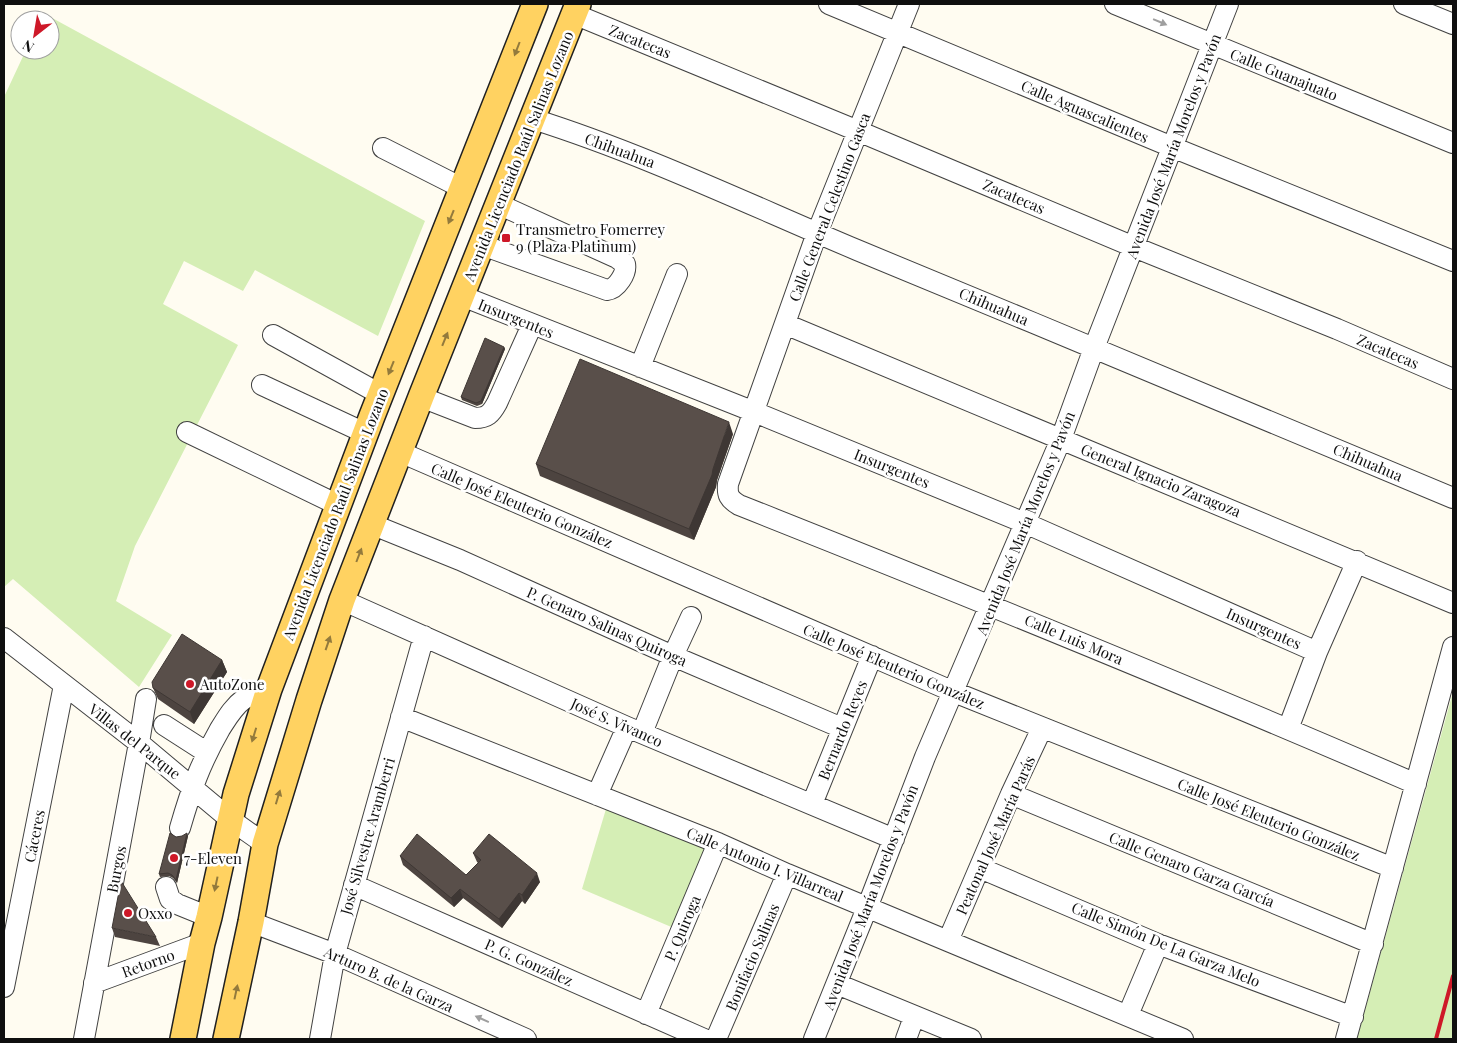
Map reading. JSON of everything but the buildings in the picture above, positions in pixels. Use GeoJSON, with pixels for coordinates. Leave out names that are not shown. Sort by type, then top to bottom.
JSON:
{"type":"FeatureCollection","features":[{"type":"Feature","properties":{"kind":"main road","name":"Avenida Licenciado Raúl Salinas Lozano"},"geometry":{"type":"LineString","coordinates":[[183,1039],[202,943],[238,788],[269,689],[380,394],[535,4]]}},
{"type":"Feature","properties":{"kind":"main road","name":"Avenida Licenciado Raúl Salinas Lozano"},"geometry":{"type":"LineString","coordinates":[[226,1039],[251,922],[265,844],[342,600],[421,396],[576,9]]}},
{"type":"Feature","properties":{"kind":"street","name":"Calle Aguascalientes"},"geometry":{"type":"LineString","coordinates":[[829,4],[1172,147],[1453,261]]}},
{"type":"Feature","properties":{"kind":"street","name":"Calle General Celestino Gasca"},"geometry":{"type":"LineString","coordinates":[[731,500],[727,492],[728,484],[752,411],[817,233],[909,4]]}},
{"type":"Feature","properties":{"kind":"street","name":"Calle Guanajuato"},"geometry":{"type":"LineString","coordinates":[[1115,4],[1453,143]]}},
{"type":"Feature","properties":{"kind":"street","name":"Avenida José María Morelos y Pavón"},"geometry":{"type":"LineString","coordinates":[[814,1039],[926,757],[1061,439],[1094,348],[1228,4]]}},
{"type":"Feature","properties":{"kind":"street"},"geometry":{"type":"LineString","coordinates":[[1404,4],[1453,24]]}},
{"type":"Feature","properties":{"kind":"street","name":"Zacatecas"},"geometry":{"type":"LineString","coordinates":[[576,9],[858,131],[1134,247],[1337,329],[1453,379]]}},
{"type":"Feature","properties":{"kind":"street","name":"Chihuahua"},"geometry":{"type":"LineString","coordinates":[[533,119],[597,140],[663,166],[817,233],[1453,498]]}},
{"type":"Feature","properties":{"kind":"street"},"geometry":{"type":"LineString","coordinates":[[383,148],[462,188]]}},
{"type":"Feature","properties":{"kind":"street"},"geometry":{"type":"LineString","coordinates":[[482,246],[607,290],[616,285],[626,270],[625,264],[617,258],[498,204]]}},
{"type":"Feature","properties":{"kind":"street"},"geometry":{"type":"LineString","coordinates":[[640,367],[677,274]]}},
{"type":"Feature","properties":{"kind":"street","name":"Insurgentes"},"geometry":{"type":"LineString","coordinates":[[462,296],[752,411],[1025,523],[1317,652]]}},
{"type":"Feature","properties":{"kind":"street","name":"General Ignacio Zaragoza"},"geometry":{"type":"LineString","coordinates":[[785,324],[1453,602]]}},
{"type":"Feature","properties":{"kind":"street"},"geometry":{"type":"LineString","coordinates":[[421,396],[475,418],[484,418],[492,413],[532,325]]}},
{"type":"Feature","properties":{"kind":"street"},"geometry":{"type":"LineString","coordinates":[[273,335],[380,394]]}},
{"type":"Feature","properties":{"kind":"street"},"geometry":{"type":"LineString","coordinates":[[262,385],[365,433]]}},
{"type":"Feature","properties":{"kind":"street"},"geometry":{"type":"LineString","coordinates":[[187,432],[338,505]]}},
{"type":"Feature","properties":{"kind":"street","name":"Calle José Eleuterio González"},"geometry":{"type":"LineString","coordinates":[[400,452],[954,692],[1392,868]]}},
{"type":"Feature","properties":{"kind":"street","name":"Calle Luis Mora"},"geometry":{"type":"LineString","coordinates":[[731,500],[1288,728],[1416,784]]}},
{"type":"Feature","properties":{"kind":"street","name":"P. Genaro Salinas Quiroga"},"geometry":{"type":"LineString","coordinates":[[371,524],[460,560],[673,656],[842,728]]}},
{"type":"Feature","properties":{"kind":"street"},"geometry":{"type":"LineString","coordinates":[[1288,728],[1317,652],[1357,561]]}},
{"type":"Feature","properties":{"kind":"street","name":"José S. Vivanco"},"geometry":{"type":"LineString","coordinates":[[342,600],[635,730],[894,839]]}},
{"type":"Feature","properties":{"kind":"street"},"geometry":{"type":"LineString","coordinates":[[597,795],[635,730],[691,618]]}},
{"type":"Feature","properties":{"kind":"street","name":"José Silvestre Aramberri"},"geometry":{"type":"LineString","coordinates":[[320,1039],[335,954],[424,636]]}},
{"type":"Feature","properties":{"kind":"street"},"geometry":{"type":"LineString","coordinates":[[1346,1039],[1453,647]]}},
{"type":"Feature","properties":{"kind":"street","name":"Villas del Parque"},"geometry":{"type":"LineString","coordinates":[[8,649],[64,685],[139,743],[231,820],[265,844]]}},
{"type":"Feature","properties":{"kind":"street","name":"Bernardo Reyes"},"geometry":{"type":"LineString","coordinates":[[812,804],[872,656]]}},
{"type":"Feature","properties":{"kind":"street","name":"Cáceres"},"geometry":{"type":"LineString","coordinates":[[4,988],[64,685]]}},
{"type":"Feature","properties":{"kind":"street"},"geometry":{"type":"LineString","coordinates":[[180,828],[192,786],[206,752],[226,719],[238,704],[246,698],[269,689]]}},
{"type":"Feature","properties":{"kind":"street","name":"Burgos"},"geometry":{"type":"LineString","coordinates":[[84,1039],[146,699]]}},
{"type":"Feature","properties":{"kind":"street","name":"Calle Antonio I. Villarreal"},"geometry":{"type":"LineString","coordinates":[[400,717],[718,843],[867,908],[1183,1039]]}},
{"type":"Feature","properties":{"kind":"street"},"geometry":{"type":"LineString","coordinates":[[164,726],[206,752]]}},
{"type":"Feature","properties":{"kind":"street","name":"Peatonal José María Parás"},"geometry":{"type":"LineString","coordinates":[[948,941],[1011,794],[1042,728]]}},
{"type":"Feature","properties":{"kind":"street","name":"Calle Genaro Garza García"},"geometry":{"type":"LineString","coordinates":[[1011,794],[1373,944]]}},
{"type":"Feature","properties":{"kind":"street","name":"P. Quiroga"},"geometry":{"type":"LineString","coordinates":[[646,1014],[718,843]]}},
{"type":"Feature","properties":{"kind":"street","name":"Calle Simón De La Garza Melo"},"geometry":{"type":"LineString","coordinates":[[980,868],[1158,944],[1353,1016]]}},
{"type":"Feature","properties":{"kind":"street","name":"Bonifacio Salinas"},"geometry":{"type":"LineString","coordinates":[[716,1039],[787,874]]}},
{"type":"Feature","properties":{"kind":"street","name":"P. G. González"},"geometry":{"type":"LineString","coordinates":[[354,885],[704,1039]]}},
{"type":"Feature","properties":{"kind":"street"},"geometry":{"type":"LineString","coordinates":[[166,887],[170,899],[177,904],[209,917]]}},
{"type":"Feature","properties":{"kind":"street","name":"Arturo B. de la Garza"},"geometry":{"type":"LineString","coordinates":[[251,922],[335,954],[526,1039]]}},
{"type":"Feature","properties":{"kind":"street","name":"Retorno"},"geometry":{"type":"LineString","coordinates":[[94,983],[202,943]]}},
{"type":"Feature","properties":{"kind":"street"},"geometry":{"type":"LineString","coordinates":[[1128,1015],[1158,944]]}},
{"type":"Feature","properties":{"kind":"street"},"geometry":{"type":"LineString","coordinates":[[837,984],[971,1039]]}},
{"type":"Feature","properties":{"kind":"street"},"geometry":{"type":"LineString","coordinates":[[906,1039],[914,1017]]}},
{"type":"Feature","properties":{"kind":"green space"},"geometry":{"type":"Polygon","coordinates":[[[60,22],[425,221],[378,336],[255,270],[243,291],[184,261],[163,304],[238,345],[135,546],[116,601],[172,635],[139,687],[13,579],[4,587],[4,97],[21,60],[60,60],[60,22]]]}},
{"type":"Feature","properties":{"kind":"green space"},"geometry":{"type":"Polygon","coordinates":[[[1453,692],[1453,1039],[1357,1039],[1453,692]]]}},
{"type":"Feature","properties":{"kind":"green space"},"geometry":{"type":"Polygon","coordinates":[[[606,809],[707,845],[676,929],[582,889],[606,809]]]}},
{"type":"Feature","properties":{"kind":"railway"},"geometry":{"type":"LineString","coordinates":[[1436,1039],[1453,976]]}},
{"type":"Feature","properties":{"kind":"place","name":"Transmetro Fomerrey 9 (Plaza Platinum)"},"geometry":{"type":"Point","coordinates":[506,238]}},
{"type":"Feature","properties":{"kind":"place","name":"AutoZone"},"geometry":{"type":"Point","coordinates":[190,684]}},
{"type":"Feature","properties":{"kind":"place","name":"7-Eleven"},"geometry":{"type":"Point","coordinates":[174,858]}},
{"type":"Feature","properties":{"kind":"place","name":"Oxxo"},"geometry":{"type":"Point","coordinates":[128,913]}}]}
